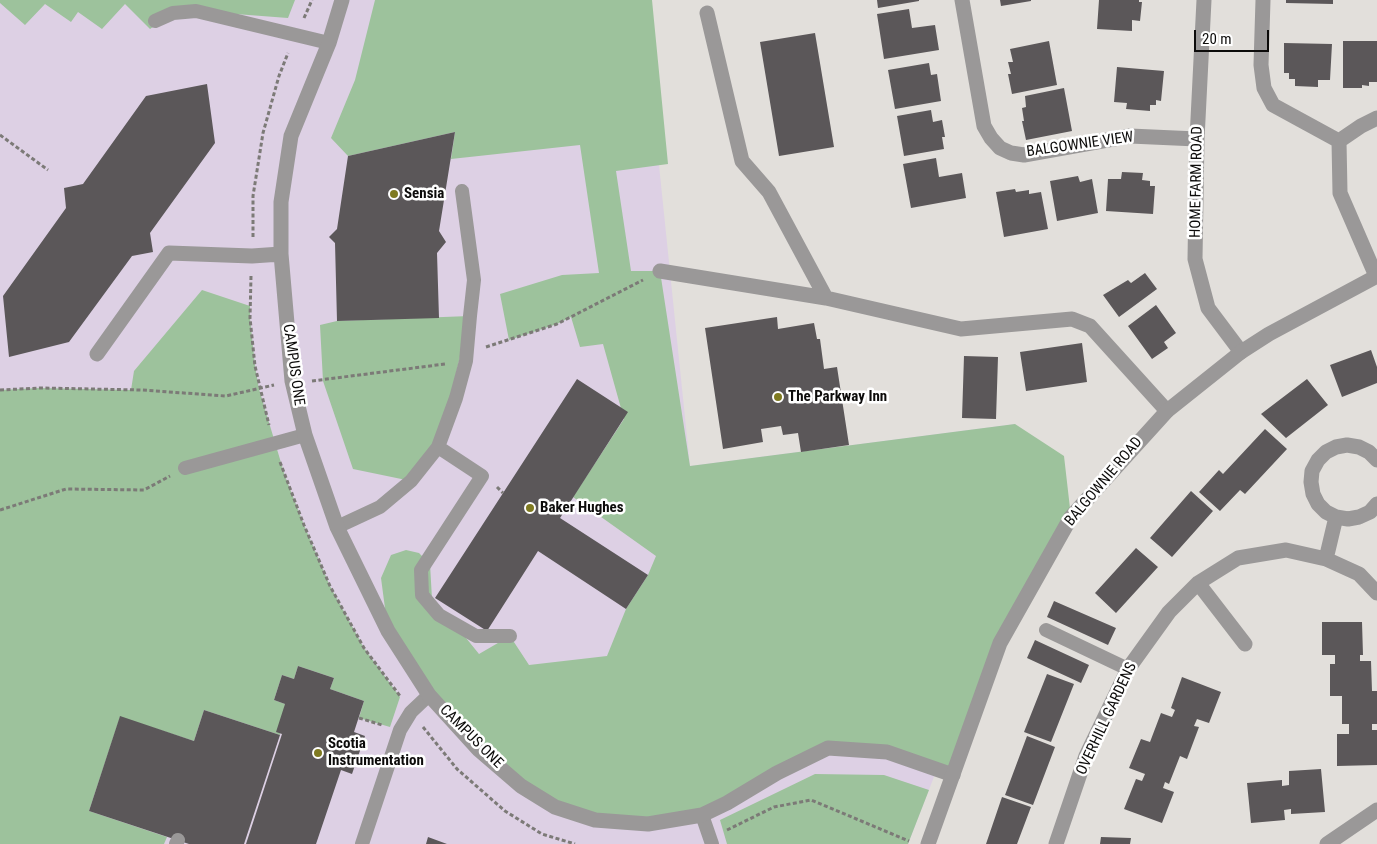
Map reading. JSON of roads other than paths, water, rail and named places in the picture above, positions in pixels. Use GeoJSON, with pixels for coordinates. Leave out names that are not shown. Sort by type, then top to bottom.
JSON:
{"type":"FeatureCollection","features":[{"type":"Feature","properties":{"kind":"street","name":"CAMPUS ONE"},"geometry":{"type":"LineString","coordinates":[[342,0],[329,43],[291,136],[281,202],[281,254],[292,381],[305,435],[337,527],[388,631],[429,695],[478,749],[521,786],[555,807],[595,820],[648,824],[702,815],[727,803],[777,773],[828,748],[887,752],[953,775]]}},
{"type":"Feature","properties":{"kind":"street","name":"BALGOWNIE VIEW"},"geometry":{"type":"LineString","coordinates":[[962,0],[984,126],[1000,148],[1011,154],[1024,155],[1130,136],[1197,140]]}},
{"type":"Feature","properties":{"kind":"street","name":"HOME FARM ROAD"},"geometry":{"type":"LineString","coordinates":[[1204,0],[1197,140],[1195,260],[1208,308],[1241,352]]}},
{"type":"Feature","properties":{"kind":"street"},"geometry":{"type":"LineString","coordinates":[[1263,0],[1261,65],[1264,88],[1273,106],[1339,141]]}},
{"type":"Feature","properties":{"kind":"street"},"geometry":{"type":"LineString","coordinates":[[707,13],[742,161],[769,192],[826,298]]}},
{"type":"Feature","properties":{"kind":"street"},"geometry":{"type":"LineString","coordinates":[[1339,141],[1377,118]]}},
{"type":"Feature","properties":{"kind":"street"},"geometry":{"type":"LineString","coordinates":[[1339,141],[1340,194],[1377,276]]}},
{"type":"Feature","properties":{"kind":"street"},"geometry":{"type":"LineString","coordinates":[[97,354],[169,253],[252,256],[281,254]]}},
{"type":"Feature","properties":{"kind":"street"},"geometry":{"type":"LineString","coordinates":[[660,272],[826,298],[961,329],[1072,319],[1090,326],[1166,411]]}},
{"type":"Feature","properties":{"kind":"street","name":"BALGOWNIE ROAD"},"geometry":{"type":"LineString","coordinates":[[928,844],[1000,643],[1071,517],[1166,411],[1241,352],[1276,330],[1377,276]]}},
{"type":"Feature","properties":{"kind":"street"},"geometry":{"type":"LineString","coordinates":[[1377,460],[1369,452],[1359,447],[1348,445],[1331,450],[1318,460],[1312,471],[1311,482],[1313,494],[1318,504],[1326,512],[1336,517],[1348,519],[1359,517],[1370,512],[1377,504]]}},
{"type":"Feature","properties":{"kind":"street"},"geometry":{"type":"LineString","coordinates":[[1326,559],[1336,517]]}},
{"type":"Feature","properties":{"kind":"street","name":"OVERHILL GARDENS"},"geometry":{"type":"LineString","coordinates":[[1056,844],[1086,756],[1128,669],[1169,612],[1198,584],[1238,558],[1286,550],[1326,559],[1359,574],[1377,593]]}},
{"type":"Feature","properties":{"kind":"street"},"geometry":{"type":"LineString","coordinates":[[1198,584],[1245,644]]}},
{"type":"Feature","properties":{"kind":"street"},"geometry":{"type":"LineString","coordinates":[[1326,844],[1377,810]]}},
{"type":"Feature","properties":{"kind":"lane"},"geometry":{"type":"LineString","coordinates":[[155,21],[173,12],[196,10],[329,43]]}},
{"type":"Feature","properties":{"kind":"lane"},"geometry":{"type":"LineString","coordinates":[[337,527],[380,507],[411,481],[438,447],[456,398],[466,357],[474,280],[462,191]]}},
{"type":"Feature","properties":{"kind":"lane"},"geometry":{"type":"LineString","coordinates":[[186,468],[305,435]]}},
{"type":"Feature","properties":{"kind":"lane"},"geometry":{"type":"LineString","coordinates":[[438,447],[482,476],[421,570],[422,595],[439,615],[476,636],[510,636]]}},
{"type":"Feature","properties":{"kind":"lane"},"geometry":{"type":"LineString","coordinates":[[1046,630],[1128,669]]}},
{"type":"Feature","properties":{"kind":"lane"},"geometry":{"type":"LineString","coordinates":[[362,844],[400,730],[411,712],[429,695]]}},
{"type":"Feature","properties":{"kind":"lane"},"geometry":{"type":"LineString","coordinates":[[702,815],[711,841]]}},
{"type":"Feature","properties":{"kind":"place","name":"Sensia"},"geometry":{"type":"Point","coordinates":[394,194]}},
{"type":"Feature","properties":{"kind":"place","name":"The Parkway Inn"},"geometry":{"type":"Point","coordinates":[778,397]}},
{"type":"Feature","properties":{"kind":"place","name":"Baker Hughes"},"geometry":{"type":"Point","coordinates":[530,508]}},
{"type":"Feature","properties":{"kind":"place","name":"Scotia Instrumentation"},"geometry":{"type":"Point","coordinates":[318,753]}}]}
